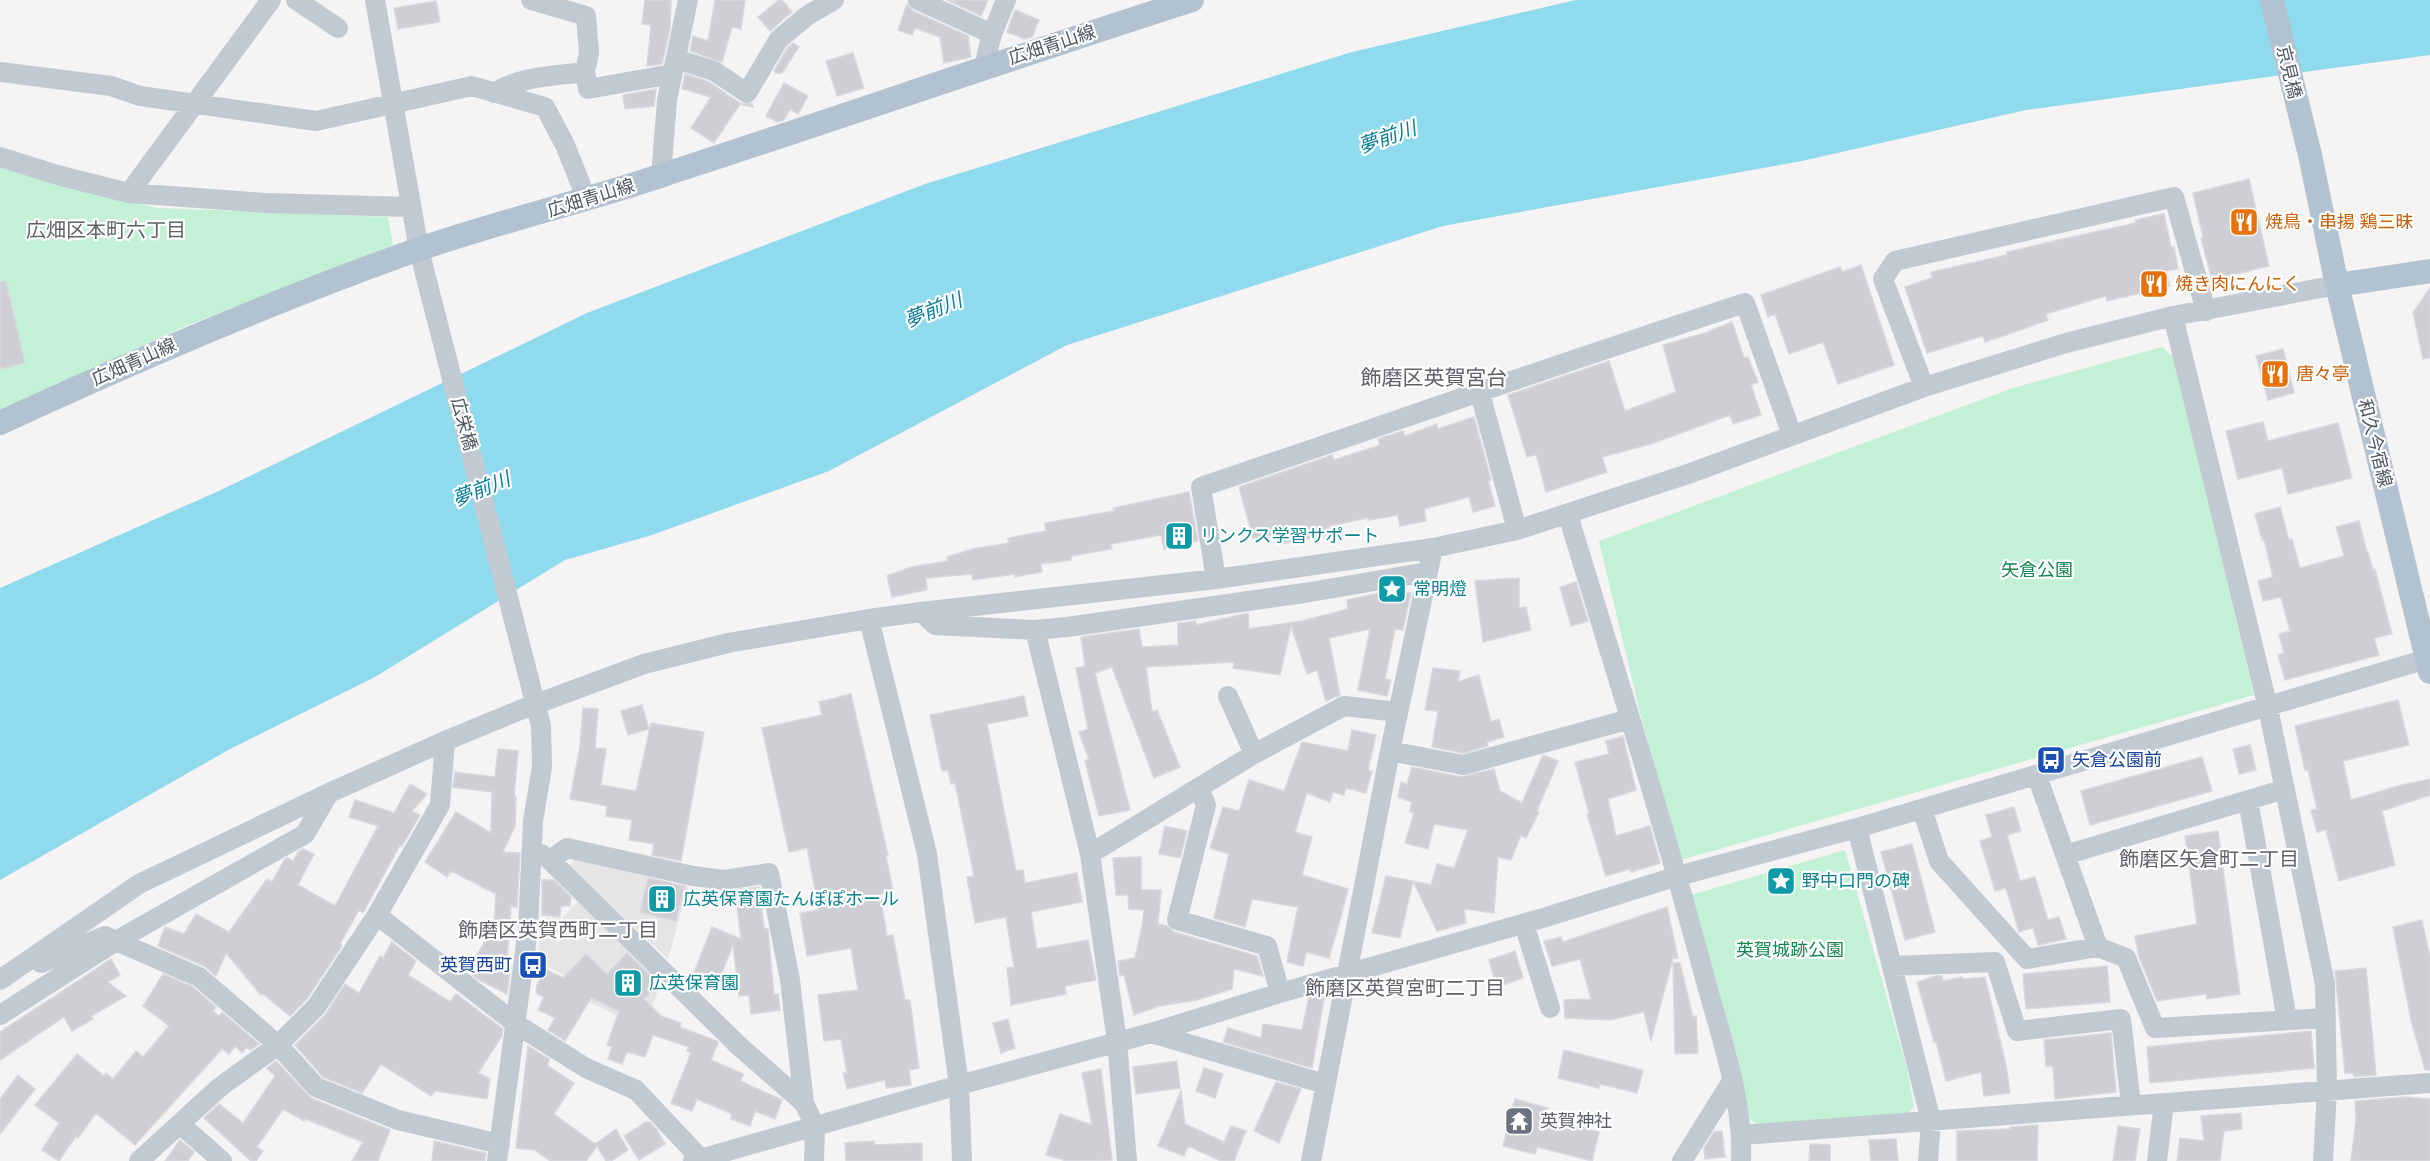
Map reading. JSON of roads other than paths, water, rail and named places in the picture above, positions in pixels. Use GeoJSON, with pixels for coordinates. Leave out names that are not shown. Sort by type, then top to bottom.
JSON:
{"type":"FeatureCollection","features":[{"type":"Feature","properties":{"kind":"main road","name":"広畑青山線"},"geometry":{"type":"LineString","coordinates":[[0,423],[143,357],[248,314],[419,250],[587,200],[984,66],[1192,0]]}},
{"type":"Feature","properties":{"kind":"main road","name":"京見橋"},"geometry":{"type":"LineString","coordinates":[[2272,0],[2307,144]]}},
{"type":"Feature","properties":{"kind":"main road","name":"和久今宿線"},"geometry":{"type":"LineString","coordinates":[[2307,144],[2337,285],[2429,663]]}},
{"type":"Feature","properties":{"kind":"main road"},"geometry":{"type":"LineString","coordinates":[[2337,285],[2430,271]]}},
{"type":"Feature","properties":{"kind":"street"},"geometry":{"type":"LineString","coordinates":[[129,194],[272,0]]}},
{"type":"Feature","properties":{"kind":"street"},"geometry":{"type":"LineString","coordinates":[[296,0],[338,28]]}},
{"type":"Feature","properties":{"kind":"street","name":"広栄橋"},"geometry":{"type":"LineString","coordinates":[[375,0],[419,250],[541,726],[543,760],[532,847],[528,929],[498,1152]]}},
{"type":"Feature","properties":{"kind":"street"},"geometry":{"type":"LineString","coordinates":[[531,0],[586,16],[589,53],[585,72],[588,89],[674,67],[714,71],[747,93],[779,39],[808,15],[834,0]]}},
{"type":"Feature","properties":{"kind":"street"},"geometry":{"type":"LineString","coordinates":[[661,176],[667,100],[688,0]]}},
{"type":"Feature","properties":{"kind":"street"},"geometry":{"type":"LineString","coordinates":[[918,0],[992,34]]}},
{"type":"Feature","properties":{"kind":"street"},"geometry":{"type":"LineString","coordinates":[[984,66],[992,34],[1006,0]]}},
{"type":"Feature","properties":{"kind":"street"},"geometry":{"type":"LineString","coordinates":[[0,72],[111,86],[140,96],[316,121],[472,86],[545,107],[565,145],[587,200]]}},
{"type":"Feature","properties":{"kind":"street"},"geometry":{"type":"LineString","coordinates":[[494,93],[503,87],[531,78],[585,72]]}},
{"type":"Feature","properties":{"kind":"street"},"geometry":{"type":"LineString","coordinates":[[0,157],[129,194],[265,203],[410,207]]}},
{"type":"Feature","properties":{"kind":"street"},"geometry":{"type":"LineString","coordinates":[[1924,387],[1883,279],[1895,261],[2174,197],[2206,311]]}},
{"type":"Feature","properties":{"kind":"street"},"geometry":{"type":"LineString","coordinates":[[3,978],[139,884],[329,793],[445,741],[644,664],[707,648],[921,612],[1216,579],[1434,548],[1517,530],[1688,474],[1924,387],[2066,343],[2173,316],[2337,285]]}},
{"type":"Feature","properties":{"kind":"street"},"geometry":{"type":"LineString","coordinates":[[1216,579],[1201,488],[1745,303],[1792,435]]}},
{"type":"Feature","properties":{"kind":"street"},"geometry":{"type":"LineString","coordinates":[[2173,316],[2268,708],[2325,984],[2327,1091],[2323,1161]]}},
{"type":"Feature","properties":{"kind":"street"},"geometry":{"type":"LineString","coordinates":[[1480,393],[1517,530]]}},
{"type":"Feature","properties":{"kind":"street"},"geometry":{"type":"LineString","coordinates":[[1568,515],[1678,876],[1732,1081],[1742,1135],[1741,1161]]}},
{"type":"Feature","properties":{"kind":"street"},"geometry":{"type":"LineString","coordinates":[[1311,1161],[1390,751],[1434,548]]}},
{"type":"Feature","properties":{"kind":"street"},"geometry":{"type":"LineString","coordinates":[[921,612],[935,625],[1035,630],[1304,593],[1428,572]]}},
{"type":"Feature","properties":{"kind":"street"},"geometry":{"type":"LineString","coordinates":[[869,620],[927,854],[959,1085],[962,1161]]}},
{"type":"Feature","properties":{"kind":"street"},"geometry":{"type":"LineString","coordinates":[[1035,630],[1090,854],[1117,1041],[1127,1161]]}},
{"type":"Feature","properties":{"kind":"street"},"geometry":{"type":"LineString","coordinates":[[377,915],[516,1024],[586,1068],[636,1090],[697,1160],[1117,1041],[1151,1034],[1280,993],[1524,924],[1678,876],[1857,828],[2429,663]]}},
{"type":"Feature","properties":{"kind":"street"},"geometry":{"type":"LineString","coordinates":[[1228,696],[1254,754]]}},
{"type":"Feature","properties":{"kind":"street"},"geometry":{"type":"LineString","coordinates":[[1090,854],[1254,754],[1344,706],[1398,712]]}},
{"type":"Feature","properties":{"kind":"street"},"geometry":{"type":"LineString","coordinates":[[1390,751],[1463,765],[1630,719]]}},
{"type":"Feature","properties":{"kind":"street"},"geometry":{"type":"LineString","coordinates":[[139,1161],[220,1088],[278,1045],[316,1007],[377,915],[440,805],[445,741]]}},
{"type":"Feature","properties":{"kind":"street"},"geometry":{"type":"LineString","coordinates":[[2037,776],[2098,948]]}},
{"type":"Feature","properties":{"kind":"street"},"geometry":{"type":"LineString","coordinates":[[1199,789],[1206,805],[1177,920],[1267,946],[1280,993]]}},
{"type":"Feature","properties":{"kind":"street"},"geometry":{"type":"LineString","coordinates":[[2065,855],[2285,789]]}},
{"type":"Feature","properties":{"kind":"street"},"geometry":{"type":"LineString","coordinates":[[0,1015],[116,940],[306,834],[329,793]]}},
{"type":"Feature","properties":{"kind":"street"},"geometry":{"type":"LineString","coordinates":[[2248,800],[2287,1020]]}},
{"type":"Feature","properties":{"kind":"street"},"geometry":{"type":"LineString","coordinates":[[1922,809],[1939,861],[2027,959],[2098,948],[2126,958],[2155,1028],[2326,1018]]}},
{"type":"Feature","properties":{"kind":"street"},"geometry":{"type":"LineString","coordinates":[[1857,828],[1931,1121],[1928,1161]]}},
{"type":"Feature","properties":{"kind":"street"},"geometry":{"type":"LineString","coordinates":[[532,847],[550,860],[740,1046],[804,1103]]}},
{"type":"Feature","properties":{"kind":"street"},"geometry":{"type":"LineString","coordinates":[[550,860],[567,848],[714,879],[724,880],[769,873],[789,980],[804,1103],[815,1126],[814,1161]]}},
{"type":"Feature","properties":{"kind":"street"},"geometry":{"type":"LineString","coordinates":[[1524,924],[1550,1008]]}},
{"type":"Feature","properties":{"kind":"street"},"geometry":{"type":"LineString","coordinates":[[3,978],[105,936],[199,977],[278,1045],[316,1087],[398,1120],[498,1152]]}},
{"type":"Feature","properties":{"kind":"street"},"geometry":{"type":"LineString","coordinates":[[1892,966],[1995,962],[2017,1031],[2121,1019],[2131,1105]]}},
{"type":"Feature","properties":{"kind":"street"},"geometry":{"type":"LineString","coordinates":[[1151,1034],[1325,1084]]}},
{"type":"Feature","properties":{"kind":"street"},"geometry":{"type":"LineString","coordinates":[[1682,1161],[1732,1081]]}},
{"type":"Feature","properties":{"kind":"street"},"geometry":{"type":"LineString","coordinates":[[1742,1135],[2430,1083]]}},
{"type":"Feature","properties":{"kind":"street"},"geometry":{"type":"LineString","coordinates":[[2157,1161],[2164,1103]]}},
{"type":"Feature","properties":{"kind":"street"},"geometry":{"type":"LineString","coordinates":[[180,1124],[222,1161]]}},
{"type":"Feature","properties":{"kind":"water","name":"夢前川"},"geometry":{"type":"Polygon","coordinates":[[[1576,0],[2430,0],[2430,55],[2026,110],[1802,161],[1443,226],[1067,345],[829,471],[652,535],[565,560],[375,677],[230,749],[0,880],[0,588],[221,490],[587,313],[925,184],[1352,52],[1576,0]]]}},
{"type":"Feature","properties":{"kind":"place","name":"焼鳥・串揚 鶏三昧"},"geometry":{"type":"Point","coordinates":[2244,222]}},
{"type":"Feature","properties":{"kind":"place","name":"焼き肉にんにく"},"geometry":{"type":"Point","coordinates":[2154,284]}},
{"type":"Feature","properties":{"kind":"place","name":"唐々亭"},"geometry":{"type":"Point","coordinates":[2275,374]}},
{"type":"Feature","properties":{"kind":"place","name":"リンクス学習サポート"},"geometry":{"type":"Point","coordinates":[1179,536]}},
{"type":"Feature","properties":{"kind":"place","name":"常明燈"},"geometry":{"type":"Point","coordinates":[1392,589]}},
{"type":"Feature","properties":{"kind":"place","name":"矢倉公園前"},"geometry":{"type":"Point","coordinates":[2051,760]}},
{"type":"Feature","properties":{"kind":"place","name":"野中口門の碑"},"geometry":{"type":"Point","coordinates":[1781,881]}},
{"type":"Feature","properties":{"kind":"place","name":"広英保育園たんぽぽホール"},"geometry":{"type":"Point","coordinates":[662,899]}},
{"type":"Feature","properties":{"kind":"place","name":"英賀西町"},"geometry":{"type":"Point","coordinates":[533,965]}},
{"type":"Feature","properties":{"kind":"place","name":"広英保育園"},"geometry":{"type":"Point","coordinates":[628,983]}},
{"type":"Feature","properties":{"kind":"place","name":"英賀神社"},"geometry":{"type":"Point","coordinates":[1519,1121]}},
{"type":"Feature","properties":{"kind":"district","name":"広畑区本町六丁目"},"geometry":{"type":"Point","coordinates":[106,230]}},
{"type":"Feature","properties":{"kind":"district","name":"飾磨区英賀宮台"},"geometry":{"type":"Point","coordinates":[1434,378]}},
{"type":"Feature","properties":{"kind":"district","name":"飾磨区矢倉町二丁目"},"geometry":{"type":"Point","coordinates":[2209,859]}},
{"type":"Feature","properties":{"kind":"district","name":"飾磨区英賀西町二丁目"},"geometry":{"type":"Point","coordinates":[558,930]}},
{"type":"Feature","properties":{"kind":"district","name":"飾磨区英賀宮町二丁目"},"geometry":{"type":"Point","coordinates":[1405,988]}},
{"type":"Feature","properties":{"kind":"park label","name":"矢倉公園"},"geometry":{"type":"Point","coordinates":[2037,570]}},
{"type":"Feature","properties":{"kind":"park label","name":"英賀城跡公園"},"geometry":{"type":"Point","coordinates":[1790,950]}}]}
